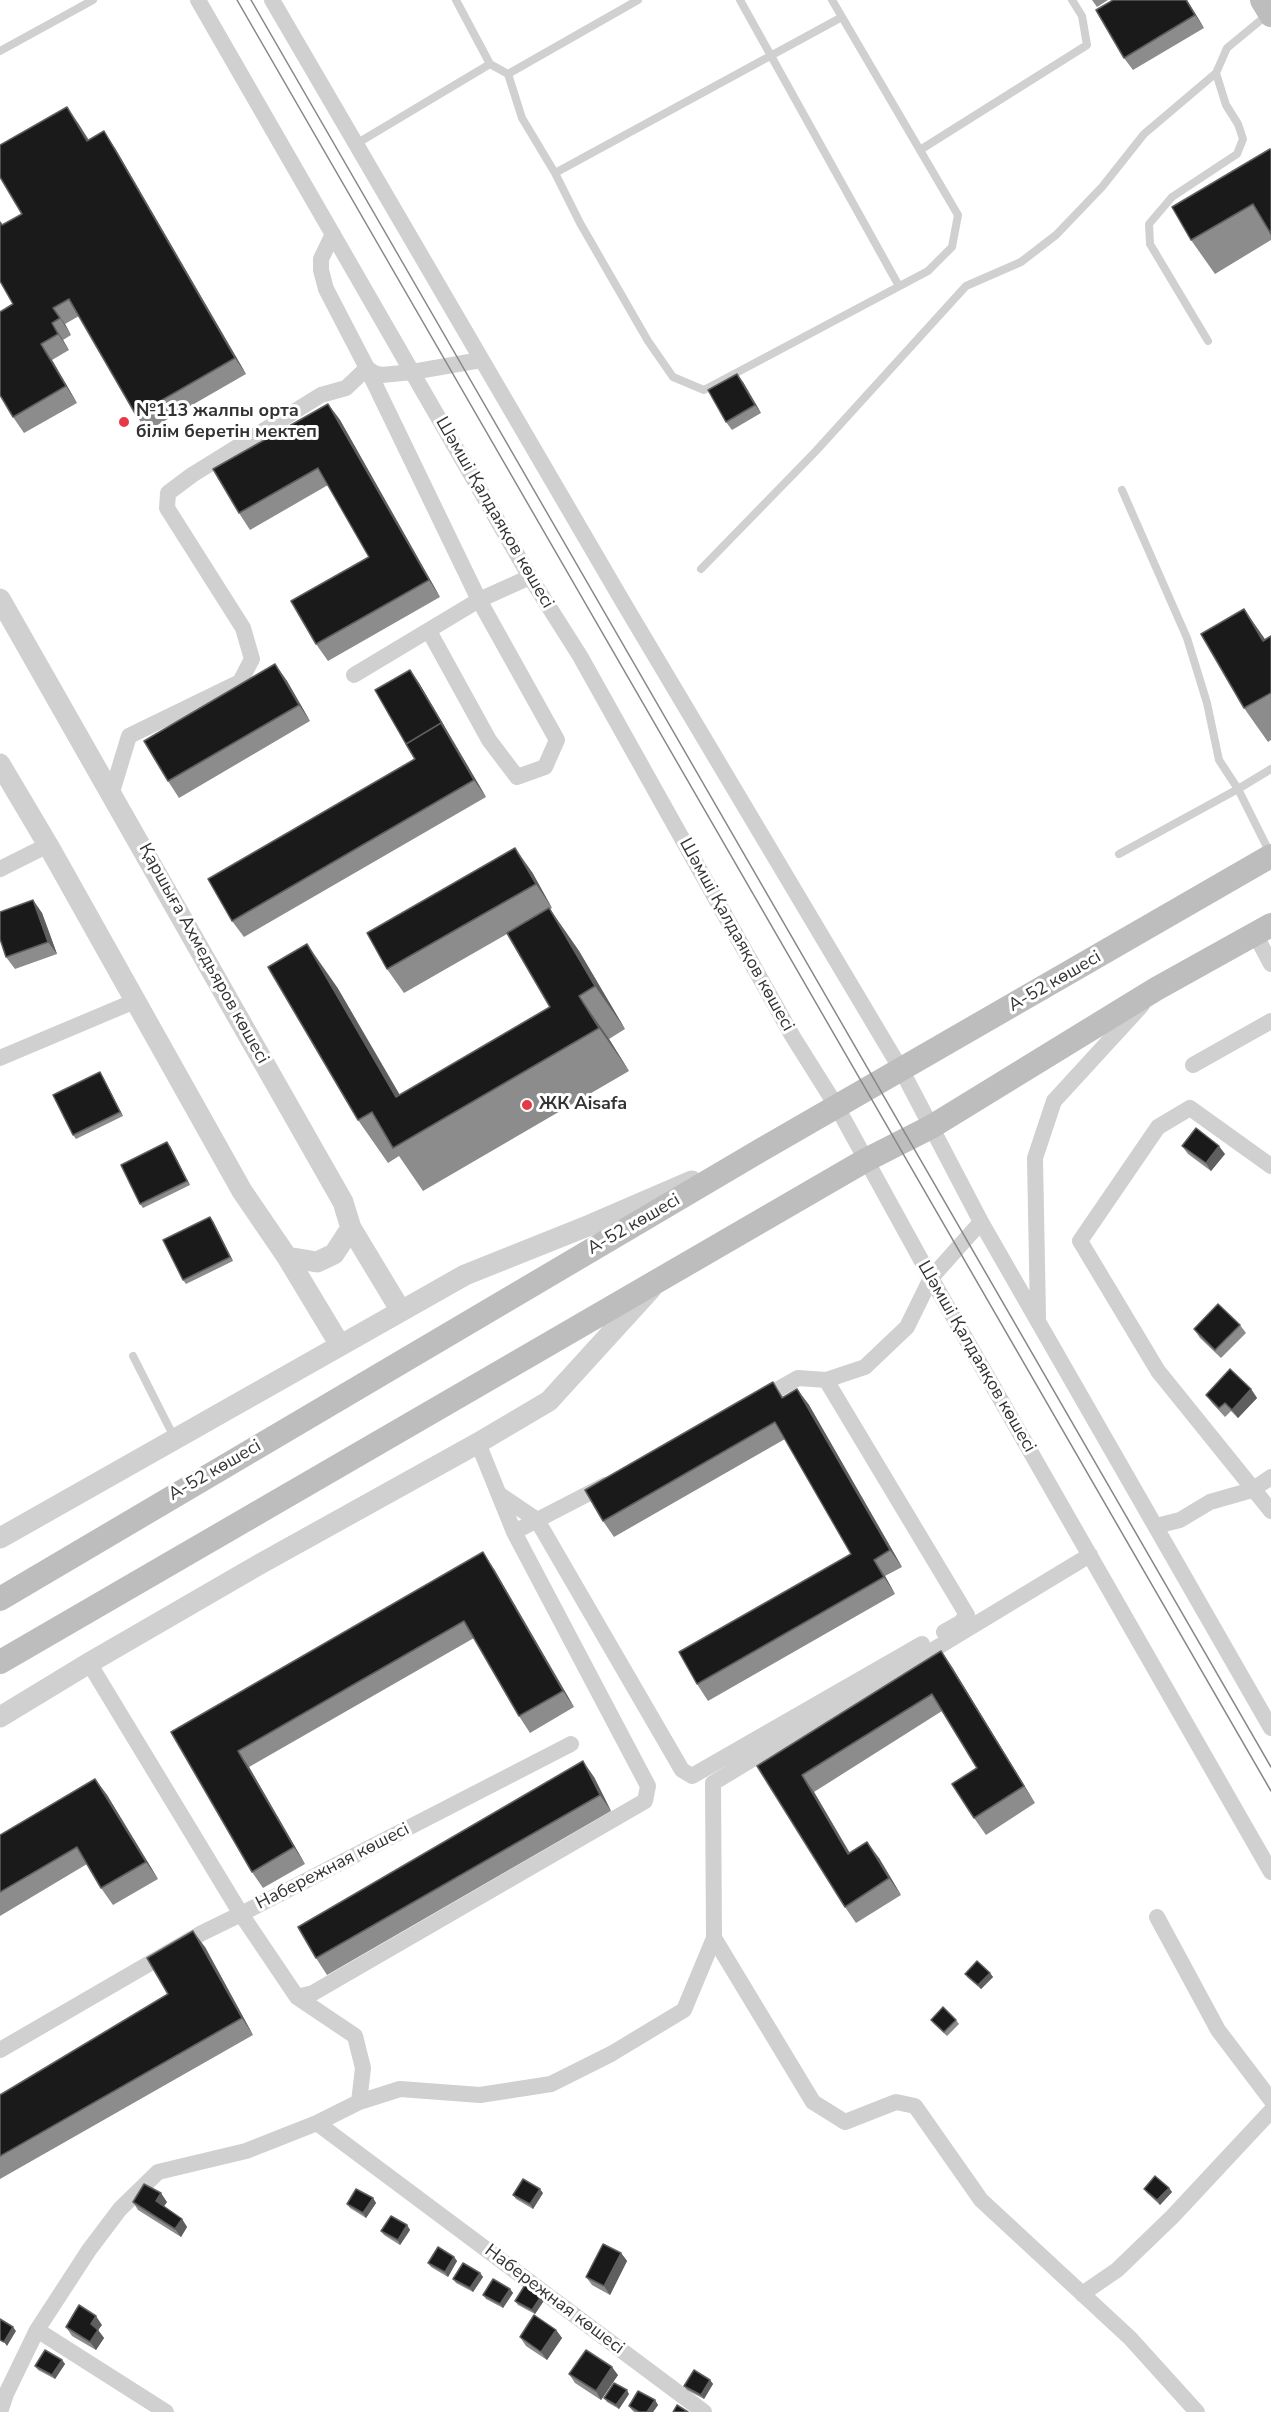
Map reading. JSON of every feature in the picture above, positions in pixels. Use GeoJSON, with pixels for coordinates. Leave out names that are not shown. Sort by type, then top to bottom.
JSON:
{"type":"FeatureCollection","features":[{"type":"Feature","properties":{"kind":"main road","name":"А-52 көшесі"},"geometry":{"type":"LineString","coordinates":[[0,1599],[761,1150],[902,1071],[1271,855]]}},
{"type":"Feature","properties":{"kind":"main road"},"geometry":{"type":"LineString","coordinates":[[0,1662],[866,1160],[931,1127],[1156,989],[1263,930]]}},
{"type":"Feature","properties":{"kind":"street","name":"Шәмші Қалдаяқов көшесі"},"geometry":{"type":"LineString","coordinates":[[198,0],[530,577],[580,656],[794,1037],[837,1107],[931,1278],[1271,1872]]}},
{"type":"Feature","properties":{"kind":"street"},"geometry":{"type":"LineString","coordinates":[[272,0],[623,602],[902,1071],[981,1222],[1271,1728]]}},
{"type":"Feature","properties":{"kind":"street"},"geometry":{"type":"LineString","coordinates":[[333,234],[321,259],[324,282],[479,600],[557,740],[545,767],[517,777],[489,740],[429,631]]}},
{"type":"Feature","properties":{"kind":"street"},"geometry":{"type":"LineString","coordinates":[[367,368],[374,374],[382,375],[482,360]]}},
{"type":"Feature","properties":{"kind":"street"},"geometry":{"type":"LineString","coordinates":[[112,792],[129,736],[240,682],[252,659],[243,628],[167,508],[168,493],[192,475],[321,395],[346,388],[367,368]]}},
{"type":"Feature","properties":{"kind":"street"},"geometry":{"type":"LineString","coordinates":[[354,675],[479,600],[530,577]]}},
{"type":"Feature","properties":{"kind":"street","name":"Қаршыға Ахмедьяров көшесі"},"geometry":{"type":"LineString","coordinates":[[0,599],[112,792],[343,1202],[351,1228],[401,1311]]}},
{"type":"Feature","properties":{"kind":"street"},"geometry":{"type":"LineString","coordinates":[[0,764],[48,844],[242,1191],[287,1257],[340,1345]]}},
{"type":"Feature","properties":{"kind":"street"},"geometry":{"type":"LineString","coordinates":[[0,869],[48,844]]}},
{"type":"Feature","properties":{"kind":"street"},"geometry":{"type":"LineString","coordinates":[[1263,930],[1271,964]]}},
{"type":"Feature","properties":{"kind":"street"},"geometry":{"type":"LineString","coordinates":[[1038,1321],[1035,1158],[1054,1101],[1156,989]]}},
{"type":"Feature","properties":{"kind":"street"},"geometry":{"type":"LineString","coordinates":[[0,1058],[135,1001]]}},
{"type":"Feature","properties":{"kind":"street"},"geometry":{"type":"LineString","coordinates":[[1193,1065],[1271,1021]]}},
{"type":"Feature","properties":{"kind":"street"},"geometry":{"type":"LineString","coordinates":[[1271,1166],[1190,1108],[1158,1127],[1080,1241],[1158,1371],[1271,1511]]}},
{"type":"Feature","properties":{"kind":"street"},"geometry":{"type":"LineString","coordinates":[[0,1538],[465,1275],[590,1225],[761,1150]]}},
{"type":"Feature","properties":{"kind":"street"},"geometry":{"type":"LineString","coordinates":[[748,1407],[798,1378],[826,1380],[865,1367],[907,1327],[931,1278],[981,1222]]}},
{"type":"Feature","properties":{"kind":"street"},"geometry":{"type":"LineString","coordinates":[[287,1257],[317,1262],[333,1254],[351,1228]]}},
{"type":"Feature","properties":{"kind":"street"},"geometry":{"type":"LineString","coordinates":[[0,1717],[89,1663],[549,1401],[655,1284]]}},
{"type":"Feature","properties":{"kind":"street"},"geometry":{"type":"LineString","coordinates":[[500,1495],[537,1520],[682,1770],[692,1776],[960,1623],[967,1615],[826,1380]]}},
{"type":"Feature","properties":{"kind":"street"},"geometry":{"type":"LineString","coordinates":[[297,1997],[313,1993],[645,1802],[648,1786],[514,1532],[478,1443]]}},
{"type":"Feature","properties":{"kind":"street"},"geometry":{"type":"LineString","coordinates":[[1156,1526],[1180,1520],[1210,1503],[1252,1490],[1271,1477]]}},
{"type":"Feature","properties":{"kind":"street"},"geometry":{"type":"LineString","coordinates":[[514,1532],[619,1478]]}},
{"type":"Feature","properties":{"kind":"street"},"geometry":{"type":"LineString","coordinates":[[0,2412],[6,2394],[37,2330],[88,2250],[120,2209],[158,2172],[246,2151],[317,2123],[359,2102],[400,2089],[480,2095],[551,2084],[611,2054],[684,2010],[714,1938],[712,1782],[1090,1555]]}},
{"type":"Feature","properties":{"kind":"street"},"geometry":{"type":"LineString","coordinates":[[0,2050],[202,1933],[242,1914],[89,1663]]}},
{"type":"Feature","properties":{"kind":"street","name":"Набережная көшесі"},"geometry":{"type":"LineString","coordinates":[[359,2102],[363,2068],[355,2036],[297,1997],[242,1914],[571,1744]]}},
{"type":"Feature","properties":{"kind":"street"},"geometry":{"type":"LineString","coordinates":[[1157,1917],[1218,2030],[1271,2100]]}},
{"type":"Feature","properties":{"kind":"street"},"geometry":{"type":"LineString","coordinates":[[714,1938],[813,2102],[845,2122],[896,2102],[915,2106],[981,2200],[1130,2338],[1197,2412]]}},
{"type":"Feature","properties":{"kind":"street"},"geometry":{"type":"LineString","coordinates":[[1082,2294],[1117,2270],[1172,2217],[1271,2111]]}},
{"type":"Feature","properties":{"kind":"street","name":"Набережная көшесі"},"geometry":{"type":"LineString","coordinates":[[317,2123],[704,2412]]}},
{"type":"Feature","properties":{"kind":"street"},"geometry":{"type":"LineString","coordinates":[[37,2330],[166,2412]]}},
{"type":"Feature","properties":{"kind":"lane"},"geometry":{"type":"LineString","coordinates":[[0,51],[93,0]]}},
{"type":"Feature","properties":{"kind":"lane"},"geometry":{"type":"LineString","coordinates":[[456,0],[490,64],[508,74],[522,118],[648,341],[674,377],[704,390],[928,271],[952,247],[958,215],[832,0]]}},
{"type":"Feature","properties":{"kind":"lane"},"geometry":{"type":"LineString","coordinates":[[508,74],[638,0]]}},
{"type":"Feature","properties":{"kind":"lane"},"geometry":{"type":"LineString","coordinates":[[740,0],[899,286]]}},
{"type":"Feature","properties":{"kind":"lane"},"geometry":{"type":"LineString","coordinates":[[920,150],[1087,45],[1082,16],[1072,0]]}},
{"type":"Feature","properties":{"kind":"lane"},"geometry":{"type":"LineString","coordinates":[[701,569],[815,452],[966,286],[1021,262],[1056,235],[1102,187],[1144,134],[1216,73],[1227,48],[1268,9]]}},
{"type":"Feature","properties":{"kind":"lane"},"geometry":{"type":"LineString","coordinates":[[555,173],[842,16]]}},
{"type":"Feature","properties":{"kind":"lane"},"geometry":{"type":"LineString","coordinates":[[356,144],[490,64]]}},
{"type":"Feature","properties":{"kind":"lane"},"geometry":{"type":"LineString","coordinates":[[1208,341],[1150,244],[1149,224],[1172,197],[1237,154],[1243,139],[1238,124],[1226,105],[1216,73]]}},
{"type":"Feature","properties":{"kind":"lane"},"geometry":{"type":"LineString","coordinates":[[1122,490],[1187,638],[1207,703],[1219,760],[1238,789],[1271,855]]}},
{"type":"Feature","properties":{"kind":"lane"},"geometry":{"type":"LineString","coordinates":[[1119,854],[1271,769]]}},
{"type":"Feature","properties":{"kind":"lane"},"geometry":{"type":"LineString","coordinates":[[133,1356],[175,1438]]}},
{"type":"Feature","properties":{"kind":"building"},"geometry":{"type":"Polygon","coordinates":[[[1113,0],[1186,0],[1195,15],[1124,58],[1096,10],[1113,0]]]}},
{"type":"Feature","properties":{"kind":"building"},"geometry":{"type":"Polygon","coordinates":[[[67,107],[87,141],[104,131],[235,358],[136,415],[69,299],[53,308],[60,318],[52,323],[58,334],[41,344],[66,386],[13,417],[0,395],[0,312],[13,304],[0,281],[0,222],[2,225],[22,214],[0,177],[0,145],[67,107]]]}},
{"type":"Feature","properties":{"kind":"building"},"geometry":{"type":"Polygon","coordinates":[[[1270,149],[1271,234],[1253,204],[1191,240],[1172,207],[1270,149]]]}},
{"type":"Feature","properties":{"kind":"building"},"geometry":{"type":"Polygon","coordinates":[[[737,374],[755,405],[726,422],[708,390],[737,374]]]}},
{"type":"Feature","properties":{"kind":"building"},"geometry":{"type":"Polygon","coordinates":[[[328,404],[429,580],[316,644],[291,601],[369,557],[318,468],[239,513],[213,469],[328,404]]]}},
{"type":"Feature","properties":{"kind":"building"},"geometry":{"type":"Polygon","coordinates":[[[1244,609],[1263,641],[1271,636],[1271,693],[1244,708],[1201,634],[1244,609]]]}},
{"type":"Feature","properties":{"kind":"building"},"geometry":{"type":"Polygon","coordinates":[[[275,664],[299,705],[168,781],[144,741],[275,664]]]}},
{"type":"Feature","properties":{"kind":"building"},"geometry":{"type":"Polygon","coordinates":[[[410,670],[444,727],[441,723],[406,744],[375,690],[410,670]]]}},
{"type":"Feature","properties":{"kind":"building"},"geometry":{"type":"Polygon","coordinates":[[[441,723],[474,780],[232,921],[208,879],[415,759],[406,744],[441,723]]]}},
{"type":"Feature","properties":{"kind":"building"},"geometry":{"type":"Polygon","coordinates":[[[515,848],[536,884],[387,969],[367,933],[515,848]]]}},
{"type":"Feature","properties":{"kind":"building"},"geometry":{"type":"Polygon","coordinates":[[[33,900],[48,942],[6,957],[0,939],[0,912],[33,900]]]}},
{"type":"Feature","properties":{"kind":"building"},"geometry":{"type":"Polygon","coordinates":[[[549,908],[595,986],[579,996],[599,1028],[393,1148],[372,1112],[358,1120],[268,967],[307,944],[396,1097],[550,1007],[507,933],[549,908]]]}},
{"type":"Feature","properties":{"kind":"building"},"geometry":{"type":"Polygon","coordinates":[[[100,1072],[120,1112],[73,1135],[53,1095],[100,1072]]]}},
{"type":"Feature","properties":{"kind":"building"},"geometry":{"type":"Polygon","coordinates":[[[1196,1128],[1219,1146],[1206,1163],[1182,1146],[1196,1128]]]}},
{"type":"Feature","properties":{"kind":"building"},"geometry":{"type":"Polygon","coordinates":[[[167,1142],[187,1181],[140,1204],[121,1165],[167,1142]]]}},
{"type":"Feature","properties":{"kind":"building"},"geometry":{"type":"Polygon","coordinates":[[[210,1217],[230,1257],[183,1280],[163,1240],[210,1217]]]}},
{"type":"Feature","properties":{"kind":"building"},"geometry":{"type":"Polygon","coordinates":[[[1218,1304],[1240,1325],[1215,1350],[1194,1329],[1218,1304]]]}},
{"type":"Feature","properties":{"kind":"building"},"geometry":{"type":"Polygon","coordinates":[[[1230,1369],[1251,1389],[1232,1410],[1225,1403],[1219,1408],[1206,1395],[1230,1369]]]}},
{"type":"Feature","properties":{"kind":"building"},"geometry":{"type":"Polygon","coordinates":[[[773,1382],[782,1398],[797,1389],[890,1550],[874,1560],[884,1577],[697,1684],[679,1652],[851,1554],[775,1422],[603,1521],[585,1490],[773,1382]]]}},
{"type":"Feature","properties":{"kind":"building"},"geometry":{"type":"Polygon","coordinates":[[[483,1552],[563,1691],[519,1716],[464,1621],[238,1751],[294,1847],[252,1872],[171,1732],[483,1552]]]}},
{"type":"Feature","properties":{"kind":"building"},"geometry":{"type":"Polygon","coordinates":[[[941,1651],[1024,1786],[974,1818],[952,1784],[977,1768],[932,1694],[802,1775],[848,1854],[867,1842],[889,1878],[845,1907],[757,1766],[941,1651]]]}},
{"type":"Feature","properties":{"kind":"building"},"geometry":{"type":"Polygon","coordinates":[[[583,1761],[600,1795],[316,1958],[298,1927],[583,1761]]]}},
{"type":"Feature","properties":{"kind":"building"},"geometry":{"type":"Polygon","coordinates":[[[95,1779],[146,1862],[101,1888],[77,1847],[0,1892],[0,1835],[95,1779]]]}},
{"type":"Feature","properties":{"kind":"building"},"geometry":{"type":"Polygon","coordinates":[[[193,1931],[242,2018],[0,2156],[0,2095],[168,1994],[147,1958],[193,1931]]]}},
{"type":"Feature","properties":{"kind":"building"},"geometry":{"type":"Polygon","coordinates":[[[977,1961],[990,1973],[978,1985],[965,1974],[977,1961]]]}},
{"type":"Feature","properties":{"kind":"building"},"geometry":{"type":"Polygon","coordinates":[[[943,2007],[956,2020],[944,2032],[931,2020],[943,2007]]]}},
{"type":"Feature","properties":{"kind":"building"},"geometry":{"type":"Polygon","coordinates":[[[1155,2176],[1169,2188],[1157,2200],[1144,2189],[1155,2176]]]}},
{"type":"Feature","properties":{"kind":"building"},"geometry":{"type":"Polygon","coordinates":[[[523,2179],[540,2189],[530,2204],[513,2195],[523,2179]]]}},
{"type":"Feature","properties":{"kind":"building"},"geometry":{"type":"Polygon","coordinates":[[[144,2184],[161,2193],[156,2201],[182,2219],[175,2229],[133,2202],[144,2184]]]}},
{"type":"Feature","properties":{"kind":"building"},"geometry":{"type":"Polygon","coordinates":[[[356,2189],[373,2198],[363,2213],[347,2204],[356,2189]]]}},
{"type":"Feature","properties":{"kind":"building"},"geometry":{"type":"Polygon","coordinates":[[[391,2216],[407,2225],[398,2240],[381,2231],[391,2216]]]}},
{"type":"Feature","properties":{"kind":"building"},"geometry":{"type":"Polygon","coordinates":[[[603,2244],[621,2253],[604,2286],[586,2277],[603,2244]]]}},
{"type":"Feature","properties":{"kind":"building"},"geometry":{"type":"Polygon","coordinates":[[[438,2247],[454,2257],[445,2272],[428,2263],[438,2247]]]}},
{"type":"Feature","properties":{"kind":"building"},"geometry":{"type":"Polygon","coordinates":[[[463,2263],[480,2273],[470,2288],[453,2279],[463,2263]]]}},
{"type":"Feature","properties":{"kind":"building"},"geometry":{"type":"Polygon","coordinates":[[[493,2279],[510,2289],[500,2304],[483,2295],[493,2279]]]}},
{"type":"Feature","properties":{"kind":"building"},"geometry":{"type":"Polygon","coordinates":[[[525,2285],[542,2295],[532,2310],[515,2301],[525,2285]]]}},
{"type":"Feature","properties":{"kind":"building"},"geometry":{"type":"Polygon","coordinates":[[[79,2305],[96,2316],[91,2324],[98,2330],[90,2342],[66,2327],[79,2305]]]}},
{"type":"Feature","properties":{"kind":"building"},"geometry":{"type":"Polygon","coordinates":[[[534,2315],[556,2330],[541,2352],[520,2337],[534,2315]]]}},
{"type":"Feature","properties":{"kind":"building"},"geometry":{"type":"Polygon","coordinates":[[[0,2319],[13,2327],[4,2342],[0,2340],[0,2319]]]}},
{"type":"Feature","properties":{"kind":"building"},"geometry":{"type":"Polygon","coordinates":[[[45,2350],[62,2360],[52,2375],[35,2366],[45,2350]]]}},
{"type":"Feature","properties":{"kind":"building"},"geometry":{"type":"Polygon","coordinates":[[[586,2350],[612,2367],[596,2391],[569,2374],[586,2350]]]}},
{"type":"Feature","properties":{"kind":"building"},"geometry":{"type":"Polygon","coordinates":[[[694,2370],[710,2380],[701,2395],[684,2386],[694,2370]]]}},
{"type":"Feature","properties":{"kind":"building"},"geometry":{"type":"Polygon","coordinates":[[[614,2383],[627,2390],[616,2405],[604,2398],[614,2383]]]}},
{"type":"Feature","properties":{"kind":"building"},"geometry":{"type":"Polygon","coordinates":[[[638,2391],[655,2400],[647,2412],[639,2412],[629,2406],[638,2391]]]}},
{"type":"Feature","properties":{"kind":"building"},"geometry":{"type":"Polygon","coordinates":[[[677,2405],[688,2412],[673,2412],[677,2405]]]}},
{"type":"Feature","properties":{"kind":"tram line"},"geometry":{"type":"LineString","coordinates":[[237,0],[1271,1791]]}},
{"type":"Feature","properties":{"kind":"tram line"},"geometry":{"type":"LineString","coordinates":[[251,0],[1271,1767]]}},
{"type":"Feature","properties":{"kind":"place","name":"№113 жалпы орта білім беретін мектеп"},"geometry":{"type":"Point","coordinates":[124,422]}},
{"type":"Feature","properties":{"kind":"place","name":"ЖК Aisafa"},"geometry":{"type":"Point","coordinates":[527,1105]}}]}
